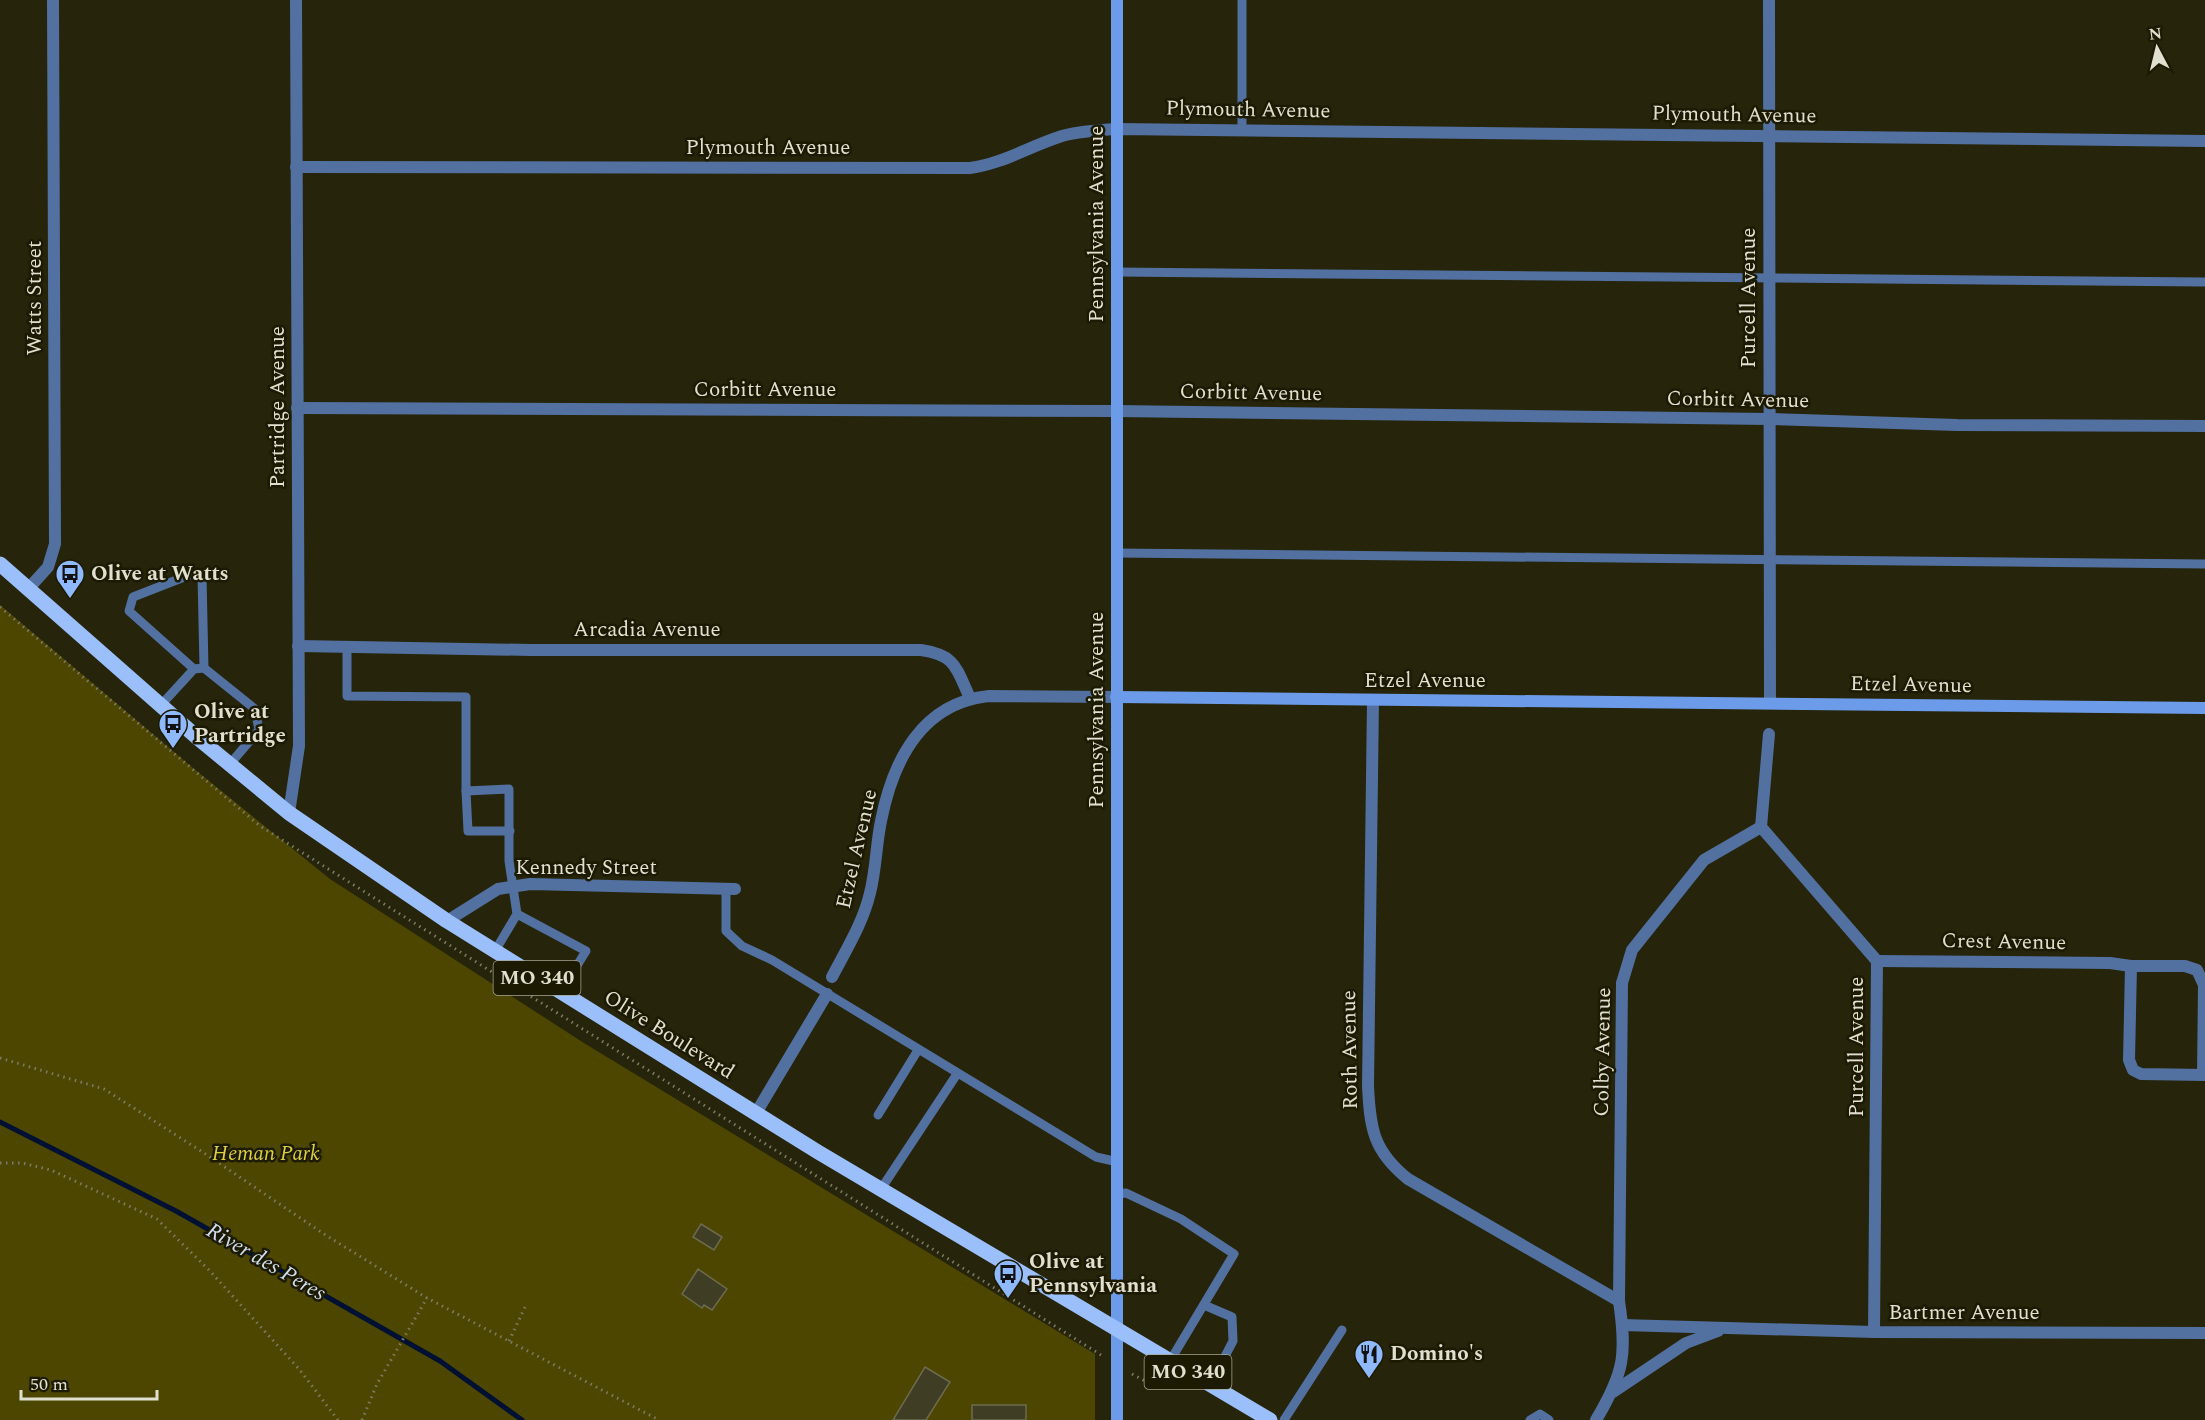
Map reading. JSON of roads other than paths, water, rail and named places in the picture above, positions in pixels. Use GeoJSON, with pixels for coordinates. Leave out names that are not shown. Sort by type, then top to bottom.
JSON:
{"type":"FeatureCollection","features":[{"type":"Feature","properties":{"kind":"main road","name":"Olive Boulevard"},"geometry":{"type":"LineString","coordinates":[[0,564],[289,813],[447,921],[881,1189],[1270,1420]]}},
{"type":"Feature","properties":{"kind":"street","name":"Watts Street"},"geometry":{"type":"LineString","coordinates":[[29,588],[48,567],[55,544],[53,0]]}},
{"type":"Feature","properties":{"kind":"street","name":"Partridge Avenue"},"geometry":{"type":"LineString","coordinates":[[289,813],[299,746],[296,0]]}},
{"type":"Feature","properties":{"kind":"street","name":"Pennsylvania Avenue"},"geometry":{"type":"LineString","coordinates":[[1117,0],[1117,1420]]}},
{"type":"Feature","properties":{"kind":"street","name":"Purcell Avenue"},"geometry":{"type":"LineString","coordinates":[[1769,0],[1770,703]]}},
{"type":"Feature","properties":{"kind":"street","name":"Plymouth Avenue"},"geometry":{"type":"LineString","coordinates":[[296,167],[970,168],[985,166],[1062,136],[1117,129],[2205,141]]}},
{"type":"Feature","properties":{"kind":"street","name":"Corbitt Avenue"},"geometry":{"type":"LineString","coordinates":[[297,408],[1116,411],[1769,419],[1957,425],[2205,426]]}},
{"type":"Feature","properties":{"kind":"street","name":"Arcadia Avenue"},"geometry":{"type":"LineString","coordinates":[[298,646],[531,650],[921,650],[937,652],[950,659],[970,698]]}},
{"type":"Feature","properties":{"kind":"street","name":"Etzel Avenue"},"geometry":{"type":"LineString","coordinates":[[832,977],[855,934],[870,895],[880,821],[907,750],[917,732],[939,712],[970,698],[989,696],[2205,708]]}},
{"type":"Feature","properties":{"kind":"street","name":"Roth Avenue"},"geometry":{"type":"LineString","coordinates":[[1373,700],[1368,1086],[1373,1130],[1381,1151],[1393,1167],[1408,1179],[1619,1301]]}},
{"type":"Feature","properties":{"kind":"street"},"geometry":{"type":"LineString","coordinates":[[1761,827],[1768,734]]}},
{"type":"Feature","properties":{"kind":"street","name":"Purcell Avenue"},"geometry":{"type":"LineString","coordinates":[[1761,827],[1877,961],[1874,1332]]}},
{"type":"Feature","properties":{"kind":"street","name":"Colby Avenue"},"geometry":{"type":"LineString","coordinates":[[1619,1301],[1622,983],[1632,950],[1704,860],[1761,827]]}},
{"type":"Feature","properties":{"kind":"street","name":"Kennedy Street"},"geometry":{"type":"LineString","coordinates":[[447,921],[498,889],[530,884],[731,889]]}},
{"type":"Feature","properties":{"kind":"street","name":"Crest Avenue"},"geometry":{"type":"LineString","coordinates":[[1877,961],[2110,963],[2131,966],[2185,966],[2197,970],[2204,985],[2204,1075],[2141,1074],[2133,1070],[2129,1060],[2131,966]]}},
{"type":"Feature","properties":{"kind":"street"},"geometry":{"type":"LineString","coordinates":[[756,1113],[827,994]]}},
{"type":"Feature","properties":{"kind":"street","name":"Bartmer Avenue"},"geometry":{"type":"LineString","coordinates":[[1596,1420],[1613,1392],[1624,1349],[1619,1301]]}},
{"type":"Feature","properties":{"kind":"street","name":"Bartmer Avenue"},"geometry":{"type":"LineString","coordinates":[[1622,1325],[1874,1332],[2205,1333]]}},
{"type":"Feature","properties":{"kind":"street","name":"Bartmer Avenue"},"geometry":{"type":"LineString","coordinates":[[1613,1392],[1686,1343],[1723,1329]]}},
{"type":"Feature","properties":{"kind":"lane"},"geometry":{"type":"LineString","coordinates":[[1242,0],[1242,130]]}},
{"type":"Feature","properties":{"kind":"lane"},"geometry":{"type":"LineString","coordinates":[[1117,272],[2205,282]]}},
{"type":"Feature","properties":{"kind":"lane"},"geometry":{"type":"LineString","coordinates":[[1116,553],[2205,564]]}},
{"type":"Feature","properties":{"kind":"lane"},"geometry":{"type":"LineString","coordinates":[[161,705],[199,668],[202,576],[192,574],[133,597],[129,611],[199,668],[255,709],[259,730],[230,764]]}},
{"type":"Feature","properties":{"kind":"lane"},"geometry":{"type":"LineString","coordinates":[[347,647],[347,696],[466,697],[468,831],[510,831]]}},
{"type":"Feature","properties":{"kind":"lane"},"geometry":{"type":"LineString","coordinates":[[466,791],[509,789],[510,861],[517,914],[495,951]]}},
{"type":"Feature","properties":{"kind":"lane"},"geometry":{"type":"LineString","coordinates":[[731,889],[726,931],[742,946],[772,960],[1096,1157],[1118,1162]]}},
{"type":"Feature","properties":{"kind":"lane"},"geometry":{"type":"LineString","coordinates":[[517,914],[586,951],[561,993]]}},
{"type":"Feature","properties":{"kind":"lane"},"geometry":{"type":"LineString","coordinates":[[878,1115],[918,1050]]}},
{"type":"Feature","properties":{"kind":"lane"},"geometry":{"type":"LineString","coordinates":[[881,1189],[957,1074]]}},
{"type":"Feature","properties":{"kind":"lane"},"geometry":{"type":"LineString","coordinates":[[1118,1194],[1126,1194],[1181,1219],[1234,1254],[1170,1361]]}},
{"type":"Feature","properties":{"kind":"lane"},"geometry":{"type":"LineString","coordinates":[[1204,1305],[1232,1317],[1233,1341],[1210,1385]]}},
{"type":"Feature","properties":{"kind":"lane"},"geometry":{"type":"LineString","coordinates":[[1284,1420],[1342,1330]]}},
{"type":"Feature","properties":{"kind":"lane"},"geometry":{"type":"LineString","coordinates":[[1530,1420],[1540,1414],[1549,1420]]}},
{"type":"Feature","properties":{"kind":"waterway","name":"River des Peres"},"geometry":{"type":"LineString","coordinates":[[0,1122],[176,1211],[440,1361],[522,1420]]}},
{"type":"Feature","properties":{"kind":"place","name":"Olive at Watts"},"geometry":{"type":"Point","coordinates":[70,600]}},
{"type":"Feature","properties":{"kind":"place","name":"Olive at Partridge"},"geometry":{"type":"Point","coordinates":[173,750]}},
{"type":"Feature","properties":{"kind":"place","name":"Olive at Pennsylvania"},"geometry":{"type":"Point","coordinates":[1008,1300]}},
{"type":"Feature","properties":{"kind":"place","name":"Domino's"},"geometry":{"type":"Point","coordinates":[1369,1380]}},
{"type":"Feature","properties":{"kind":"park label","name":"Heman Park"},"geometry":{"type":"Point","coordinates":[266,1154]}}]}
